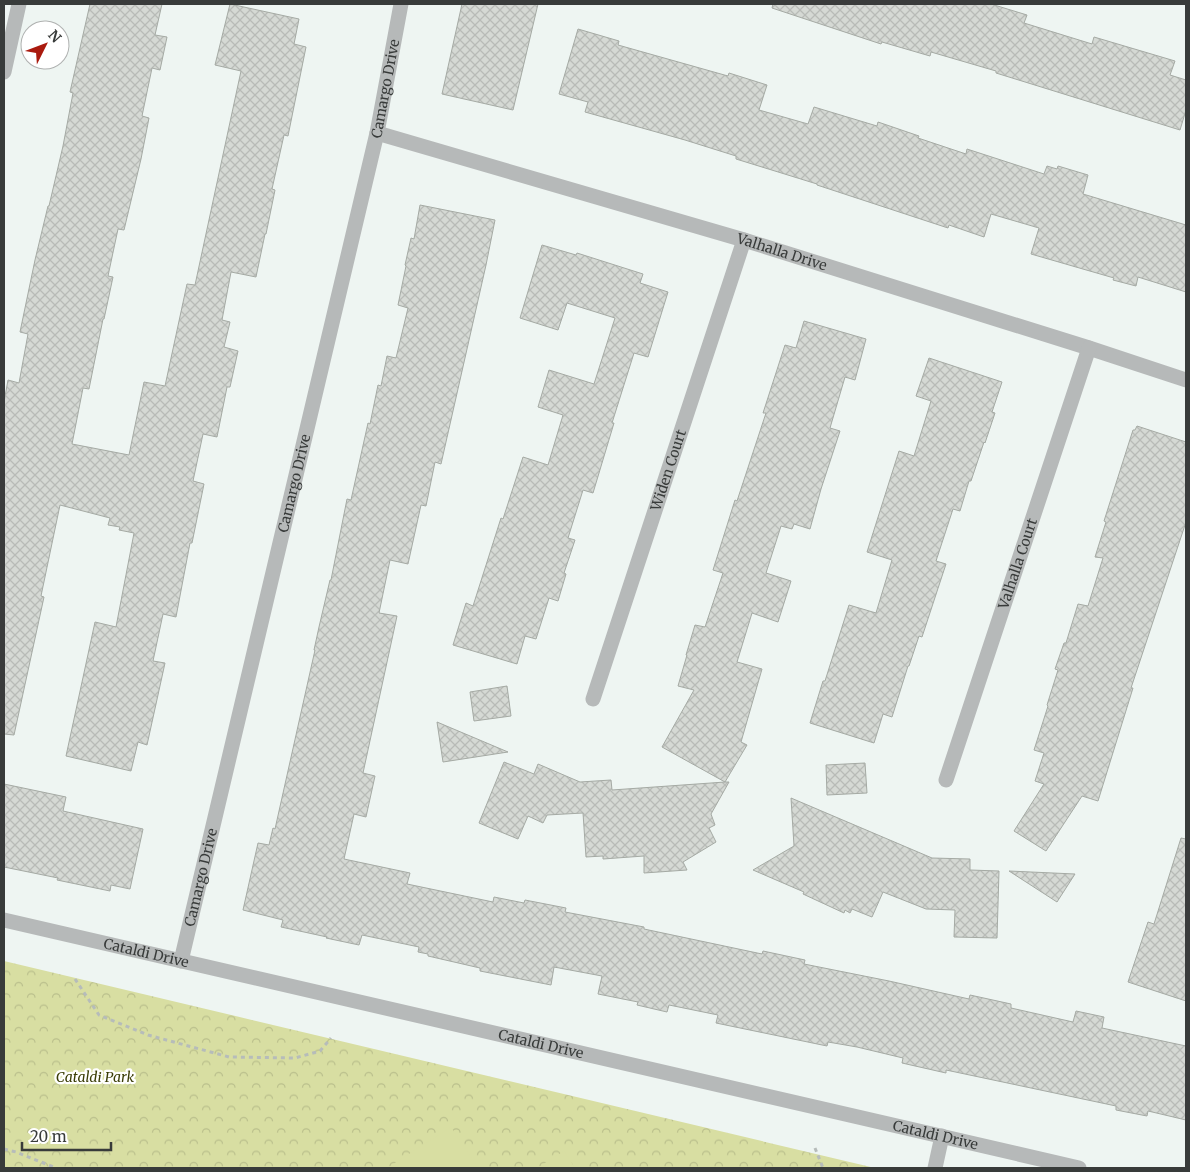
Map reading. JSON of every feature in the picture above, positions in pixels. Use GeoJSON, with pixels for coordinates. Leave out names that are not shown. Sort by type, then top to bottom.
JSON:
{"type":"FeatureCollection","features":[{"type":"Feature","properties":{"kind":"street"},"geometry":{"type":"LineString","coordinates":[[4,72],[19,4]]}},
{"type":"Feature","properties":{"kind":"street","name":"Camargo Drive"},"geometry":{"type":"LineString","coordinates":[[181,960],[377,133],[401,4]]}},
{"type":"Feature","properties":{"kind":"street","name":"Valhalla Drive"},"geometry":{"type":"LineString","coordinates":[[377,133],[744,240],[1186,380]]}},
{"type":"Feature","properties":{"kind":"street","name":"Widen Court"},"geometry":{"type":"LineString","coordinates":[[593,699],[744,240]]}},
{"type":"Feature","properties":{"kind":"street","name":"Valhalla Court"},"geometry":{"type":"LineString","coordinates":[[946,780],[1089,348]]}},
{"type":"Feature","properties":{"kind":"street","name":"Cataldi Drive"},"geometry":{"type":"LineString","coordinates":[[4,920],[942,1136],[1029,1162],[1079,1168]]}},
{"type":"Feature","properties":{"kind":"street"},"geometry":{"type":"LineString","coordinates":[[935,1168],[942,1136]]}},
{"type":"Feature","properties":{"kind":"path"},"geometry":{"type":"LineString","coordinates":[[75,979],[99,1015],[148,1035],[229,1057],[295,1058],[320,1051],[331,1038]]}},
{"type":"Feature","properties":{"kind":"path"},"geometry":{"type":"LineString","coordinates":[[815,1148],[824,1168]]}},
{"type":"Feature","properties":{"kind":"path"},"geometry":{"type":"LineString","coordinates":[[4,1149],[56,1168]]}},
{"type":"Feature","properties":{"kind":"green space","name":"Cataldi Park"},"geometry":{"type":"Polygon","coordinates":[[[4,961],[875,1168],[4,1168],[4,961]]]}},
{"type":"Feature","properties":{"kind":"green space"},"geometry":{"type":"Polygon","coordinates":[[[451,1127],[477,1166],[474,1168],[387,1168],[451,1127]]]}},
{"type":"Feature","properties":{"kind":"green space"},"geometry":{"type":"Polygon","coordinates":[[[564,1151],[575,1168],[537,1168],[564,1151]]]}},
{"type":"Feature","properties":{"kind":"building"},"geometry":{"type":"Polygon","coordinates":[[[90,4],[162,4],[155,35],[167,37],[160,70],[152,68],[142,116],[149,118],[141,159],[124,230],[118,229],[108,276],[113,277],[89,389],[83,388],[72,444],[129,455],[144,382],[165,386],[187,284],[195,285],[241,71],[215,65],[230,4],[299,19],[294,44],[306,47],[288,136],[284,135],[272,189],[275,190],[256,277],[231,272],[222,320],[230,322],[224,347],[238,351],[230,387],[227,387],[217,437],[203,434],[193,481],[204,484],[192,543],[190,543],[176,617],[163,614],[153,661],[165,663],[147,745],[138,742],[131,771],[66,756],[95,622],[116,627],[134,533],[119,530],[120,527],[108,525],[110,518],[60,505],[41,596],[44,597],[14,735],[4,734],[4,402],[8,380],[19,383],[28,334],[20,332],[35,260],[63,146],[73,93],[70,92],[90,4]]]}},
{"type":"Feature","properties":{"kind":"building"},"geometry":{"type":"Polygon","coordinates":[[[462,4],[538,4],[513,110],[442,94],[462,4]]]}},
{"type":"Feature","properties":{"kind":"building"},"geometry":{"type":"Polygon","coordinates":[[[773,4],[991,4],[1027,15],[1024,23],[1092,44],[1094,37],[1175,61],[1170,75],[1186,80],[1186,110],[1180,130],[931,52],[930,56],[882,42],[881,44],[772,8],[773,4]]]}},
{"type":"Feature","properties":{"kind":"building"},"geometry":{"type":"Polygon","coordinates":[[[578,29],[619,41],[618,45],[728,76],[729,73],[767,85],[759,110],[808,124],[814,107],[877,126],[878,122],[966,154],[967,149],[1044,174],[1047,166],[1057,169],[1058,166],[1088,175],[1083,194],[1186,225],[1186,292],[1138,277],[1136,286],[1031,254],[1039,228],[991,214],[984,237],[949,225],[948,228],[736,159],[736,156],[585,112],[588,102],[559,94],[578,29]]]}},
{"type":"Feature","properties":{"kind":"building"},"geometry":{"type":"Polygon","coordinates":[[[420,205],[495,220],[441,464],[435,462],[426,506],[421,505],[408,564],[390,560],[379,613],[397,616],[363,773],[375,776],[366,817],[354,814],[344,859],[410,873],[407,884],[493,902],[494,897],[524,903],[525,900],[566,908],[565,912],[644,927],[644,929],[762,954],[763,951],[805,960],[804,964],[969,999],[970,995],[1011,1004],[1011,1008],[1073,1022],[1076,1011],[1104,1017],[1102,1028],[1186,1046],[1186,1120],[1148,1111],[1147,1116],[1116,1110],[1116,1106],[946,1070],[946,1073],[902,1063],[903,1058],[857,1047],[828,1042],[827,1046],[716,1023],[718,1015],[669,1005],[667,1012],[637,1005],[638,1002],[598,994],[602,976],[554,967],[551,985],[480,971],[480,968],[428,956],[428,954],[418,952],[419,947],[362,935],[359,945],[326,938],[281,927],[283,920],[243,910],[258,843],[269,845],[273,828],[275,829],[331,580],[347,499],[351,500],[378,385],[381,386],[387,356],[396,358],[408,308],[398,305],[405,265],[411,238],[414,239],[420,205]]]}},
{"type":"Feature","properties":{"kind":"building"},"geometry":{"type":"Polygon","coordinates":[[[542,245],[576,255],[577,253],[643,274],[640,283],[668,292],[648,357],[634,353],[593,493],[583,490],[568,538],[575,540],[564,573],[566,574],[558,601],[549,598],[536,639],[525,636],[517,664],[453,645],[466,603],[473,606],[523,457],[548,465],[563,415],[538,407],[549,370],[594,384],[615,318],[567,303],[558,330],[520,318],[542,245]]]}},
{"type":"Feature","properties":{"kind":"building"},"geometry":{"type":"Polygon","coordinates":[[[804,321],[866,339],[855,380],[845,377],[830,428],[840,431],[810,529],[794,524],[792,529],[781,526],[766,573],[791,581],[778,622],[752,613],[737,662],[762,669],[741,742],[747,745],[725,782],[662,747],[694,690],[678,686],[686,655],[695,625],[705,627],[723,573],[713,570],[735,500],[737,501],[766,413],[763,413],[785,345],[796,348],[804,321]]]}},
{"type":"Feature","properties":{"kind":"building"},"geometry":{"type":"Polygon","coordinates":[[[929,358],[1002,382],[992,412],[995,413],[971,481],[969,481],[960,511],[953,509],[936,561],[946,564],[922,637],[919,636],[892,717],[883,714],[874,743],[810,723],[849,605],[876,613],[892,560],[867,552],[899,451],[914,456],[931,401],[916,396],[929,358]]]}},
{"type":"Feature","properties":{"kind":"building"},"geometry":{"type":"Polygon","coordinates":[[[1137,426],[1186,442],[1186,522],[1131,688],[1133,688],[1098,801],[1082,796],[1046,851],[1014,831],[1044,784],[1035,781],[1044,753],[1034,750],[1058,670],[1055,669],[1064,643],[1066,643],[1078,604],[1088,606],[1103,558],[1095,557],[1106,522],[1104,521],[1133,430],[1137,426]]]}},
{"type":"Feature","properties":{"kind":"building"},"geometry":{"type":"Polygon","coordinates":[[[507,686],[511,716],[474,721],[470,692],[507,686]]]}},
{"type":"Feature","properties":{"kind":"building"},"geometry":{"type":"Polygon","coordinates":[[[437,722],[508,752],[443,762],[437,722]]]}},
{"type":"Feature","properties":{"kind":"building"},"geometry":{"type":"Polygon","coordinates":[[[504,762],[534,774],[538,764],[580,782],[611,780],[612,790],[729,782],[711,814],[715,825],[709,828],[716,842],[683,862],[687,870],[644,873],[644,856],[603,859],[603,856],[586,857],[583,813],[547,815],[543,823],[528,816],[518,839],[479,823],[504,762]]]}},
{"type":"Feature","properties":{"kind":"building"},"geometry":{"type":"Polygon","coordinates":[[[865,763],[867,793],[827,795],[826,765],[865,763]]]}},
{"type":"Feature","properties":{"kind":"building"},"geometry":{"type":"Polygon","coordinates":[[[4,784],[66,797],[63,811],[143,829],[130,889],[111,885],[110,891],[4,867],[4,784]]]}},
{"type":"Feature","properties":{"kind":"building"},"geometry":{"type":"Polygon","coordinates":[[[791,798],[932,858],[970,859],[970,870],[999,871],[997,938],[954,937],[955,910],[926,909],[883,892],[872,917],[852,909],[850,913],[845,910],[844,913],[803,894],[804,892],[753,870],[794,846],[791,798]]]}},
{"type":"Feature","properties":{"kind":"building"},"geometry":{"type":"Polygon","coordinates":[[[1181,838],[1186,839],[1186,1001],[1128,982],[1148,922],[1154,924],[1181,838]]]}},
{"type":"Feature","properties":{"kind":"building"},"geometry":{"type":"Polygon","coordinates":[[[1009,871],[1075,874],[1057,902],[1009,871]]]}}]}
